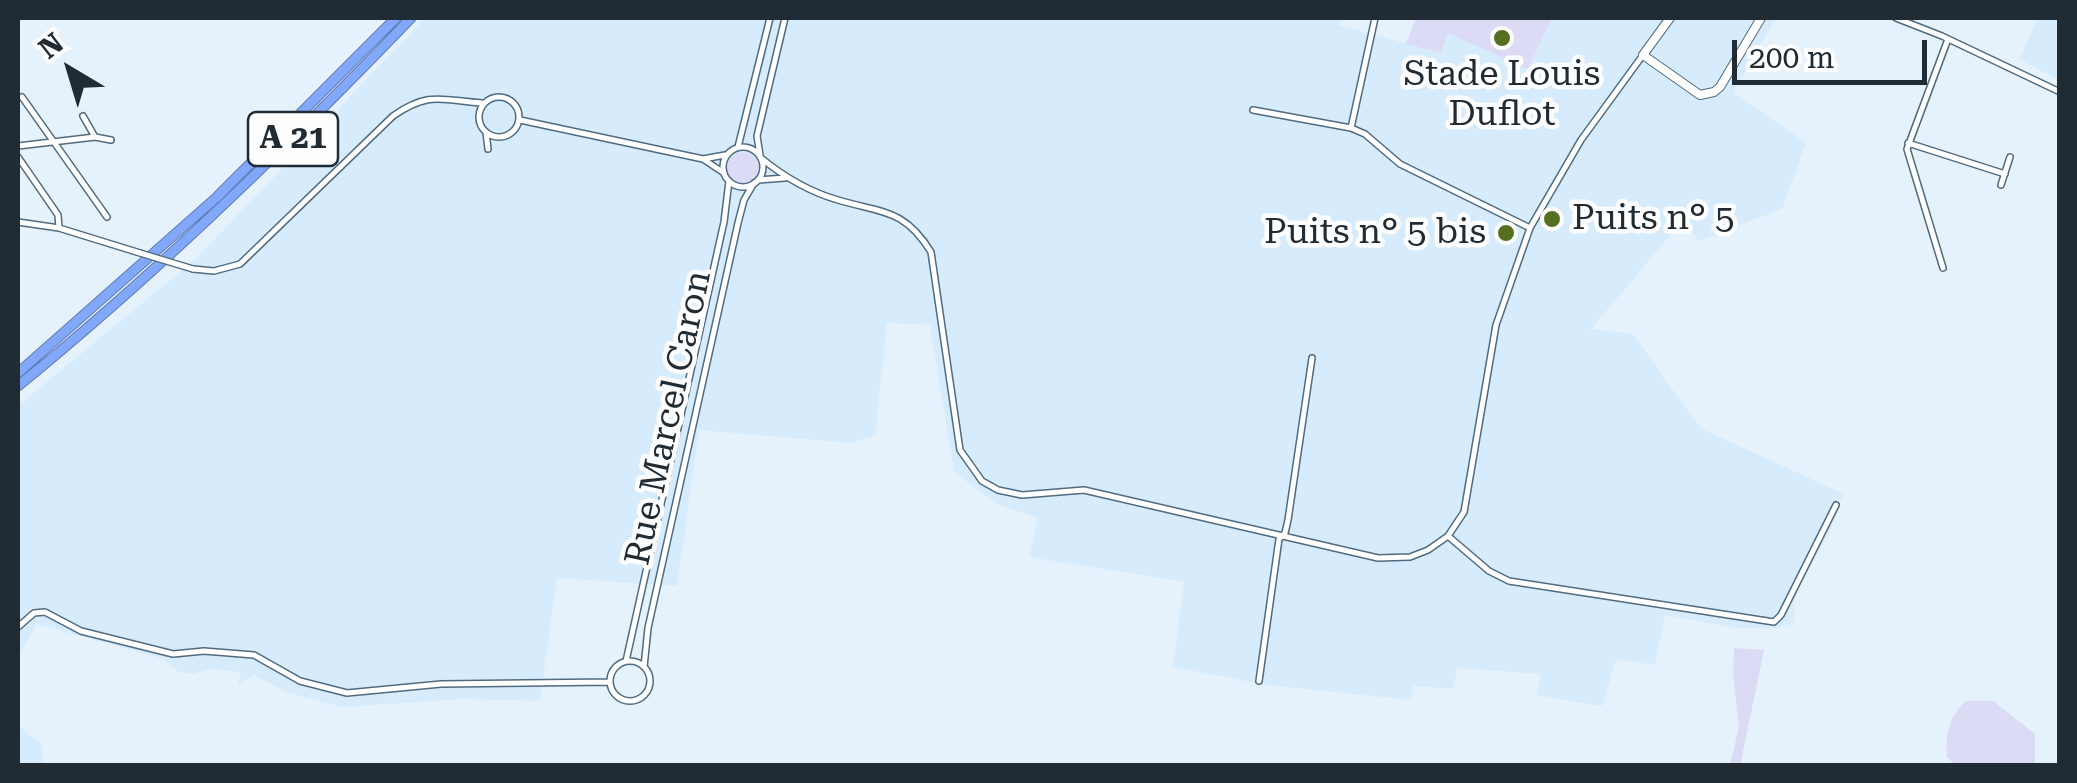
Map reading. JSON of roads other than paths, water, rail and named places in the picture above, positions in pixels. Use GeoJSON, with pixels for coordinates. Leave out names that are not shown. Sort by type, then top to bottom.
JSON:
{"type":"FeatureCollection","features":[{"type":"Feature","properties":{"kind":"highway","name":"A 21"},"geometry":{"type":"LineString","coordinates":[[18,374],[217,197],[396,18]]}},
{"type":"Feature","properties":{"kind":"highway","name":"A 21"},"geometry":{"type":"LineString","coordinates":[[18,386],[146,275],[303,129],[411,18]]}},
{"type":"Feature","properties":{"kind":"street"},"geometry":{"type":"LineString","coordinates":[[738,147],[770,18]]}},
{"type":"Feature","properties":{"kind":"street"},"geometry":{"type":"LineString","coordinates":[[756,182],[763,170],[757,136],[785,18]]}},
{"type":"Feature","properties":{"kind":"street"},"geometry":{"type":"LineString","coordinates":[[1351,128],[1375,18]]}},
{"type":"Feature","properties":{"kind":"street"},"geometry":{"type":"LineString","coordinates":[[520,120],[703,159],[748,147],[788,178],[836,200],[897,216],[918,232],[930,252],[960,450],[982,480],[998,490],[1022,496],[1084,490],[1390,559],[1410,558],[1448,536],[1464,512],[1496,325],[1530,228],[1581,140],[1670,18]]}},
{"type":"Feature","properties":{"kind":"street"},"geometry":{"type":"LineString","coordinates":[[1643,55],[1700,95],[1709,94],[1720,87],[1762,18]]}},
{"type":"Feature","properties":{"kind":"street"},"geometry":{"type":"LineString","coordinates":[[1896,18],[2060,92]]}},
{"type":"Feature","properties":{"kind":"street"},"geometry":{"type":"LineString","coordinates":[[1943,268],[1908,159],[1908,143],[1948,39]]}},
{"type":"Feature","properties":{"kind":"street"},"geometry":{"type":"LineString","coordinates":[[22,97],[107,217]]}},
{"type":"Feature","properties":{"kind":"street"},"geometry":{"type":"LineString","coordinates":[[18,222],[59,228],[193,269],[214,271],[240,264],[393,116],[415,101],[443,98],[482,103],[507,98],[517,106],[520,120],[512,132],[499,137],[488,150],[478,114],[462,102]]}},
{"type":"Feature","properties":{"kind":"street"},"geometry":{"type":"LineString","coordinates":[[478,114],[482,103]]}},
{"type":"Feature","properties":{"kind":"street"},"geometry":{"type":"LineString","coordinates":[[1253,110],[1351,128],[1365,134],[1400,164],[1530,228]]}},
{"type":"Feature","properties":{"kind":"street"},"geometry":{"type":"LineString","coordinates":[[82,116],[95,138]]}},
{"type":"Feature","properties":{"kind":"street"},"geometry":{"type":"LineString","coordinates":[[486,132],[499,137]]}},
{"type":"Feature","properties":{"kind":"street"},"geometry":{"type":"LineString","coordinates":[[18,146],[95,138],[111,140]]}},
{"type":"Feature","properties":{"kind":"street"},"geometry":{"type":"LineString","coordinates":[[1908,143],[2005,174]]}},
{"type":"Feature","properties":{"kind":"street"},"geometry":{"type":"LineString","coordinates":[[724,174],[723,163],[728,154]]}},
{"type":"Feature","properties":{"kind":"street"},"geometry":{"type":"LineString","coordinates":[[2002,185],[2010,156]]}},
{"type":"Feature","properties":{"kind":"street"},"geometry":{"type":"LineString","coordinates":[[18,158],[58,214],[59,228]]}},
{"type":"Feature","properties":{"kind":"street"},"geometry":{"type":"LineString","coordinates":[[703,159],[738,186],[788,178]]}},
{"type":"Feature","properties":{"kind":"street","name":"Rue Marcel Caron"},"geometry":{"type":"LineString","coordinates":[[626,661],[724,222],[729,181]]}},
{"type":"Feature","properties":{"kind":"street","name":"Rue Marcel Caron"},"geometry":{"type":"LineString","coordinates":[[644,666],[648,628],[696,402],[738,222],[744,200],[756,182]]}},
{"type":"Feature","properties":{"kind":"street"},"geometry":{"type":"LineString","coordinates":[[1259,680],[1312,358]]}},
{"type":"Feature","properties":{"kind":"street"},"geometry":{"type":"LineString","coordinates":[[1448,536],[1489,571],[1509,581],[1774,622],[1836,505]]}},
{"type":"Feature","properties":{"kind":"street"},"geometry":{"type":"LineString","coordinates":[[18,626],[34,613],[45,612],[81,631],[173,654],[211,651],[254,655],[300,681],[347,693],[441,684],[610,682]]}},
{"type":"Feature","properties":{"kind":"street"},"geometry":{"type":"LineString","coordinates":[[634,660],[644,666],[650,685],[641,698],[624,701],[612,690],[614,668],[634,660]]}},
{"type":"Feature","properties":{"kind":"place","name":"Stade Louis Duflot"},"geometry":{"type":"Point","coordinates":[1502,38]}},
{"type":"Feature","properties":{"kind":"place","name":"Puits n° 5"},"geometry":{"type":"Point","coordinates":[1552,219]}},
{"type":"Feature","properties":{"kind":"place","name":"Puits n° 5 bis"},"geometry":{"type":"Point","coordinates":[1506,233]}}]}
